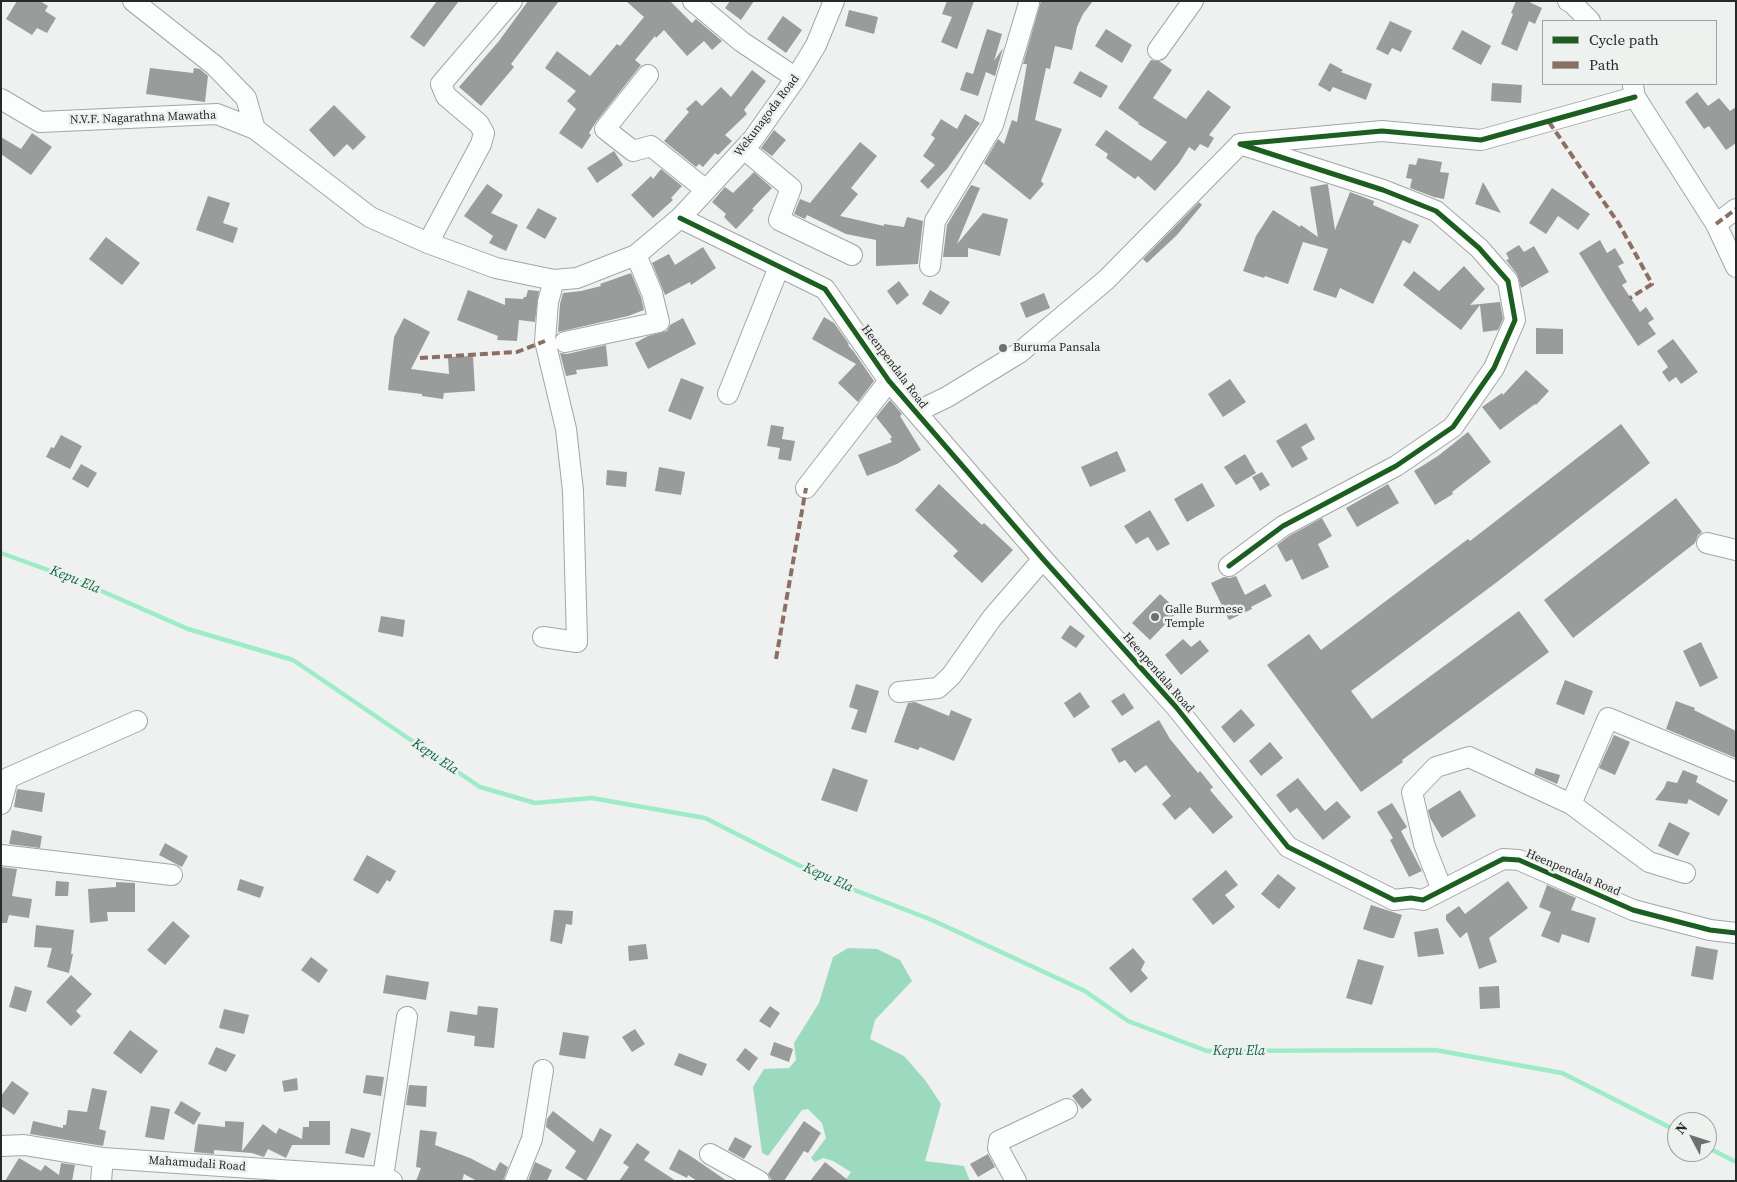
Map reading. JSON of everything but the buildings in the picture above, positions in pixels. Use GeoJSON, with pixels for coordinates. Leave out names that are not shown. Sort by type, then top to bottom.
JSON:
{"type":"FeatureCollection","features":[{"type":"Feature","properties":{"kind":"street"},"geometry":{"type":"LineString","coordinates":[[133,1],[214,64],[246,98],[255,129]]}},
{"type":"Feature","properties":{"kind":"street"},"geometry":{"type":"LineString","coordinates":[[428,243],[481,144],[484,133],[479,124],[446,96],[441,84],[512,1]]}},
{"type":"Feature","properties":{"kind":"street"},"geometry":{"type":"LineString","coordinates":[[693,1],[742,42],[796,78]]}},
{"type":"Feature","properties":{"kind":"street","name":"Wekunagoda Road"},"geometry":{"type":"LineString","coordinates":[[680,218],[753,139],[816,46],[834,1]]}},
{"type":"Feature","properties":{"kind":"street"},"geometry":{"type":"LineString","coordinates":[[1158,50],[1193,1]]}},
{"type":"Feature","properties":{"kind":"street"},"geometry":{"type":"LineString","coordinates":[[1568,1],[1589,20]]}},
{"type":"Feature","properties":{"kind":"street"},"geometry":{"type":"LineString","coordinates":[[930,266],[935,221],[994,125],[1029,3]]}},
{"type":"Feature","properties":{"kind":"street"},"geometry":{"type":"LineString","coordinates":[[648,75],[605,129],[633,151],[650,146],[706,190]]}},
{"type":"Feature","properties":{"kind":"street"},"geometry":{"type":"LineString","coordinates":[[916,412],[947,397],[1019,353],[1106,280],[1240,144],[1382,131],[1482,140],[1634,90],[1716,224],[1736,267]]}},
{"type":"Feature","properties":{"kind":"street","name":"N.V.F. Nagarathna Mawatha"},"geometry":{"type":"LineString","coordinates":[[1,99],[40,122],[217,114],[255,129],[370,217],[428,243],[496,268],[554,280],[577,278],[636,255],[680,218]]}},
{"type":"Feature","properties":{"kind":"street"},"geometry":{"type":"LineString","coordinates":[[1229,566],[1283,526],[1396,466],[1453,427],[1494,368],[1515,320],[1508,281],[1479,248],[1436,211],[1383,190],[1240,144]]}},
{"type":"Feature","properties":{"kind":"street"},"geometry":{"type":"LineString","coordinates":[[744,149],[790,188],[779,220],[852,255]]}},
{"type":"Feature","properties":{"kind":"street"},"geometry":{"type":"LineString","coordinates":[[1716,224],[1736,209]]}},
{"type":"Feature","properties":{"kind":"street","name":"Heenpendala Road"},"geometry":{"type":"LineString","coordinates":[[680,218],[825,289],[889,380],[1043,559],[1176,707],[1288,848],[1394,900],[1411,898],[1423,900],[1503,859],[1519,860],[1632,910],[1710,930],[1736,933]]}},
{"type":"Feature","properties":{"kind":"street"},"geometry":{"type":"LineString","coordinates":[[565,342],[659,322],[652,293],[636,255]]}},
{"type":"Feature","properties":{"kind":"street"},"geometry":{"type":"LineString","coordinates":[[728,394],[779,267]]}},
{"type":"Feature","properties":{"kind":"street"},"geometry":{"type":"LineString","coordinates":[[543,637],[577,642],[573,491],[566,428],[545,341],[548,302],[554,280]]}},
{"type":"Feature","properties":{"kind":"street"},"geometry":{"type":"LineString","coordinates":[[806,488],[889,380]]}},
{"type":"Feature","properties":{"kind":"street"},"geometry":{"type":"LineString","coordinates":[[1706,544],[1736,550]]}},
{"type":"Feature","properties":{"kind":"street"},"geometry":{"type":"LineString","coordinates":[[899,692],[938,688],[951,676],[992,618],[1043,559]]}},
{"type":"Feature","properties":{"kind":"street"},"geometry":{"type":"LineString","coordinates":[[1571,804],[1608,718],[1736,771]]}},
{"type":"Feature","properties":{"kind":"street"},"geometry":{"type":"LineString","coordinates":[[1,804],[8,778],[137,721]]}},
{"type":"Feature","properties":{"kind":"street"},"geometry":{"type":"LineString","coordinates":[[1442,890],[1424,844],[1412,792],[1436,767],[1469,757],[1571,804],[1649,862],[1685,873]]}},
{"type":"Feature","properties":{"kind":"street"},"geometry":{"type":"LineString","coordinates":[[1,855],[172,875]]}},
{"type":"Feature","properties":{"kind":"street"},"geometry":{"type":"LineString","coordinates":[[388,1179],[407,1017]]}},
{"type":"Feature","properties":{"kind":"street"},"geometry":{"type":"LineString","coordinates":[[515,1181],[532,1139],[543,1070]]}},
{"type":"Feature","properties":{"kind":"street"},"geometry":{"type":"LineString","coordinates":[[1016,1181],[998,1148],[999,1141],[1067,1109]]}},
{"type":"Feature","properties":{"kind":"street","name":"Mahamudali Road"},"geometry":{"type":"LineString","coordinates":[[1,1146],[24,1145],[103,1158],[388,1179]]}},
{"type":"Feature","properties":{"kind":"street"},"geometry":{"type":"LineString","coordinates":[[710,1154],[759,1181]]}},
{"type":"Feature","properties":{"kind":"street"},"geometry":{"type":"LineString","coordinates":[[101,1181],[103,1158]]}},
{"type":"Feature","properties":{"kind":"green space"},"geometry":{"type":"Polygon","coordinates":[[[848,948],[877,949],[900,960],[912,981],[875,1020],[870,1039],[904,1056],[925,1080],[941,1104],[925,1161],[964,1166],[970,1181],[845,1181],[851,1172],[833,1161],[823,1158],[815,1162],[811,1158],[826,1138],[822,1123],[808,1109],[802,1110],[768,1156],[762,1153],[753,1087],[764,1069],[789,1068],[796,1060],[794,1043],[819,1003],[833,957],[848,948]]]}},
{"type":"Feature","properties":{"kind":"waterway","name":"Kepu Ela"},"geometry":{"type":"LineString","coordinates":[[1,553],[81,582],[188,629],[293,660],[480,787],[535,803],[592,798],[705,818],[826,879],[932,920],[1085,991],[1128,1021],[1207,1051],[1435,1050],[1562,1073],[1667,1126]]}},
{"type":"Feature","properties":{"kind":"waterway","name":"Kepu Ela"},"geometry":{"type":"LineString","coordinates":[[1717,1152],[1736,1162]]}},
{"type":"Feature","properties":{"kind":"marked path"},"geometry":{"type":"LineString","coordinates":[[1549,122],[1619,224],[1652,284],[1630,298]]}},
{"type":"Feature","properties":{"kind":"marked path"},"geometry":{"type":"LineString","coordinates":[[1716,224],[1736,209]]}},
{"type":"Feature","properties":{"kind":"marked path"},"geometry":{"type":"LineString","coordinates":[[420,358],[517,352],[545,341]]}},
{"type":"Feature","properties":{"kind":"marked path"},"geometry":{"type":"LineString","coordinates":[[776,659],[806,488]]}},
{"type":"Feature","properties":{"kind":"cycle path"},"geometry":{"type":"LineString","coordinates":[[1229,566],[1283,526],[1396,466],[1453,427],[1494,368],[1515,320],[1508,281],[1479,248],[1436,211],[1383,190],[1240,144],[1382,131],[1481,140],[1635,97]]}},
{"type":"Feature","properties":{"kind":"cycle path"},"geometry":{"type":"LineString","coordinates":[[680,218],[825,289],[889,381],[1043,559],[1176,707],[1288,847],[1394,900],[1411,898],[1423,900],[1503,859],[1519,860],[1633,910],[1710,930],[1736,933]]}},
{"type":"Feature","properties":{"kind":"place","name":"Buruma Pansala"},"geometry":{"type":"Point","coordinates":[1003,348]}},
{"type":"Feature","properties":{"kind":"place","name":"Galle Burmese Temple"},"geometry":{"type":"Point","coordinates":[1155,617]}}]}
